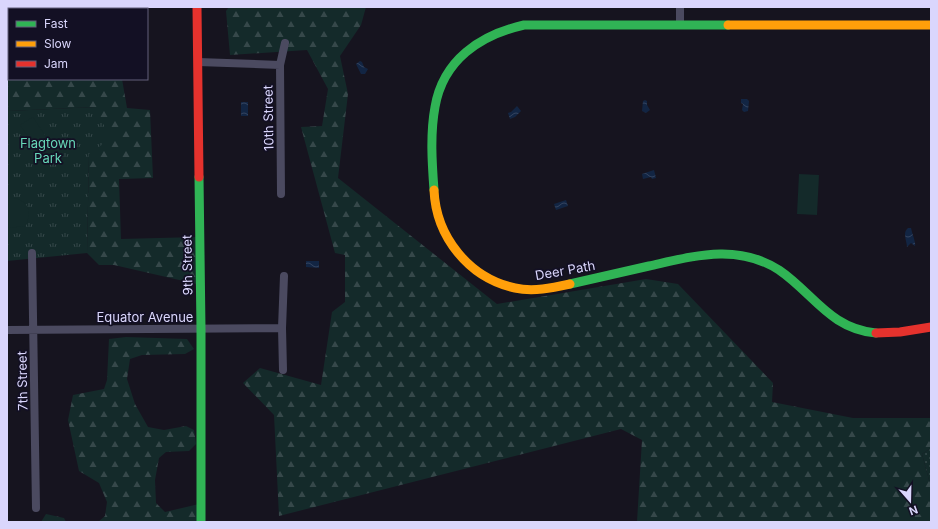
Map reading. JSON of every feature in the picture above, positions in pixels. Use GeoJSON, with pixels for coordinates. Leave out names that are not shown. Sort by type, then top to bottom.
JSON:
{"type":"FeatureCollection","features":[{"type":"Feature","properties":{"kind":"street","name":"9th Street"},"geometry":{"type":"LineString","coordinates":[[197,7],[201,329],[201,522]]}},
{"type":"Feature","properties":{"kind":"street"},"geometry":{"type":"LineString","coordinates":[[680,7],[680,25]]}},
{"type":"Feature","properties":{"kind":"street","name":"Deer Path"},"geometry":{"type":"LineString","coordinates":[[931,25],[524,25],[495,32],[483,39],[461,56],[448,73],[439,91],[435,104],[433,122],[434,188],[436,212],[440,225],[455,251],[467,265],[492,280],[504,285],[530,289],[545,289],[703,254],[730,252],[744,254],[778,269],[828,314],[850,326],[870,332],[886,334],[931,327]]}},
{"type":"Feature","properties":{"kind":"street","name":"10th Street"},"geometry":{"type":"LineString","coordinates":[[281,194],[280,65],[285,43]]}},
{"type":"Feature","properties":{"kind":"street"},"geometry":{"type":"LineString","coordinates":[[198,62],[280,65]]}},
{"type":"Feature","properties":{"kind":"street","name":"7th Street"},"geometry":{"type":"LineString","coordinates":[[32,253],[36,508]]}},
{"type":"Feature","properties":{"kind":"street"},"geometry":{"type":"LineString","coordinates":[[283,370],[282,328],[284,276]]}},
{"type":"Feature","properties":{"kind":"street","name":"Equator Avenue"},"geometry":{"type":"LineString","coordinates":[[7,330],[282,328]]}},
{"type":"Feature","properties":{"kind":"green space"},"geometry":{"type":"Polygon","coordinates":[[[229,7],[366,7],[361,25],[340,56],[348,94],[338,178],[497,304],[646,279],[678,284],[773,383],[772,402],[853,418],[931,418],[931,448],[922,454],[929,480],[931,482],[931,522],[637,522],[642,440],[621,429],[279,516],[274,415],[243,383],[260,368],[321,385],[332,312],[345,302],[345,255],[335,253],[301,127],[322,126],[328,89],[307,50],[230,55],[226,11],[229,7]]]}},
{"type":"Feature","properties":{"kind":"green space"},"geometry":{"type":"Polygon","coordinates":[[[7,55],[8,80],[122,80],[127,108],[150,110],[153,178],[119,179],[121,239],[198,237],[201,285],[114,265],[99,265],[87,253],[89,153],[96,107],[7,111],[7,55]]]}},
{"type":"Feature","properties":{"kind":"green space","name":"Flagtown Park"},"geometry":{"type":"Polygon","coordinates":[[[96,107],[110,139],[89,154],[87,253],[7,261],[7,111],[96,107]]]}},
{"type":"Feature","properties":{"kind":"green space"},"geometry":{"type":"Polygon","coordinates":[[[33,117],[48,140],[36,148],[20,125],[33,117]]]}},
{"type":"Feature","properties":{"kind":"green space"},"geometry":{"type":"Polygon","coordinates":[[[799,174],[819,175],[817,215],[797,214],[799,174]]]}},
{"type":"Feature","properties":{"kind":"green space"},"geometry":{"type":"Polygon","coordinates":[[[14,198],[23,202],[28,208],[28,221],[26,226],[7,228],[7,199],[14,198]]]}},
{"type":"Feature","properties":{"kind":"green space"},"geometry":{"type":"Polygon","coordinates":[[[126,337],[187,339],[194,349],[185,354],[142,355],[130,359],[127,379],[135,404],[148,427],[164,430],[186,426],[194,430],[196,444],[189,451],[166,452],[159,458],[155,480],[156,503],[165,512],[199,504],[199,522],[98,522],[105,516],[107,502],[99,483],[79,471],[68,420],[73,395],[104,389],[107,380],[109,339],[126,337]]]}},
{"type":"Feature","properties":{"kind":"green space"},"geometry":{"type":"Polygon","coordinates":[[[931,448],[931,482],[929,480],[922,454],[931,448]]]}},
{"type":"Feature","properties":{"kind":"green space"},"geometry":{"type":"Polygon","coordinates":[[[46,514],[64,518],[66,522],[41,522],[46,514]]]}},
{"type":"Feature","properties":{"kind":"water"},"geometry":{"type":"Polygon","coordinates":[[[360,61],[364,67],[368,69],[365,74],[361,74],[356,64],[360,61]]]}},
{"type":"Feature","properties":{"kind":"water"},"geometry":{"type":"Polygon","coordinates":[[[741,99],[747,99],[749,101],[748,111],[744,112],[742,110],[743,104],[741,103],[741,99]]]}},
{"type":"Feature","properties":{"kind":"water"},"geometry":{"type":"Polygon","coordinates":[[[643,101],[647,101],[647,105],[650,110],[646,113],[642,111],[643,101]]]}},
{"type":"Feature","properties":{"kind":"water"},"geometry":{"type":"Polygon","coordinates":[[[241,102],[248,102],[248,116],[241,116],[241,102]]]}},
{"type":"Feature","properties":{"kind":"water"},"geometry":{"type":"Polygon","coordinates":[[[517,106],[521,111],[515,117],[510,119],[508,113],[517,106]]]}},
{"type":"Feature","properties":{"kind":"water"},"geometry":{"type":"Polygon","coordinates":[[[654,170],[656,178],[652,179],[651,177],[643,179],[642,174],[654,170]]]}},
{"type":"Feature","properties":{"kind":"water"},"geometry":{"type":"Polygon","coordinates":[[[566,200],[568,206],[556,210],[554,204],[566,200]]]}},
{"type":"Feature","properties":{"kind":"water"},"geometry":{"type":"Polygon","coordinates":[[[908,228],[911,228],[915,246],[911,243],[907,247],[905,232],[908,228]]]}},
{"type":"Feature","properties":{"kind":"water"},"geometry":{"type":"Polygon","coordinates":[[[306,261],[319,261],[319,268],[306,267],[306,261]]]}},
{"type":"Feature","properties":{"kind":"traffic: fast"},"geometry":{"type":"LineString","coordinates":[[434,190],[432,128],[439,90],[455,63],[466,52],[493,35],[524,25],[728,25]]}},
{"type":"Feature","properties":{"kind":"traffic: fast"},"geometry":{"type":"LineString","coordinates":[[199,177],[201,522]]}},
{"type":"Feature","properties":{"kind":"traffic: fast"},"geometry":{"type":"LineString","coordinates":[[570,284],[682,259],[715,254],[731,254],[763,262],[779,270],[791,279],[823,309],[846,325],[860,330],[876,333]]}},
{"type":"Feature","properties":{"kind":"traffic: slow"},"geometry":{"type":"LineString","coordinates":[[728,25],[931,25]]}},
{"type":"Feature","properties":{"kind":"traffic: slow"},"geometry":{"type":"LineString","coordinates":[[434,190],[436,207],[441,224],[448,239],[458,253],[483,275],[498,283],[529,290],[570,284]]}},
{"type":"Feature","properties":{"kind":"traffic: jam"},"geometry":{"type":"LineString","coordinates":[[197,7],[199,177]]}},
{"type":"Feature","properties":{"kind":"traffic: jam"},"geometry":{"type":"LineString","coordinates":[[876,333],[900,332],[931,327]]}}]}
